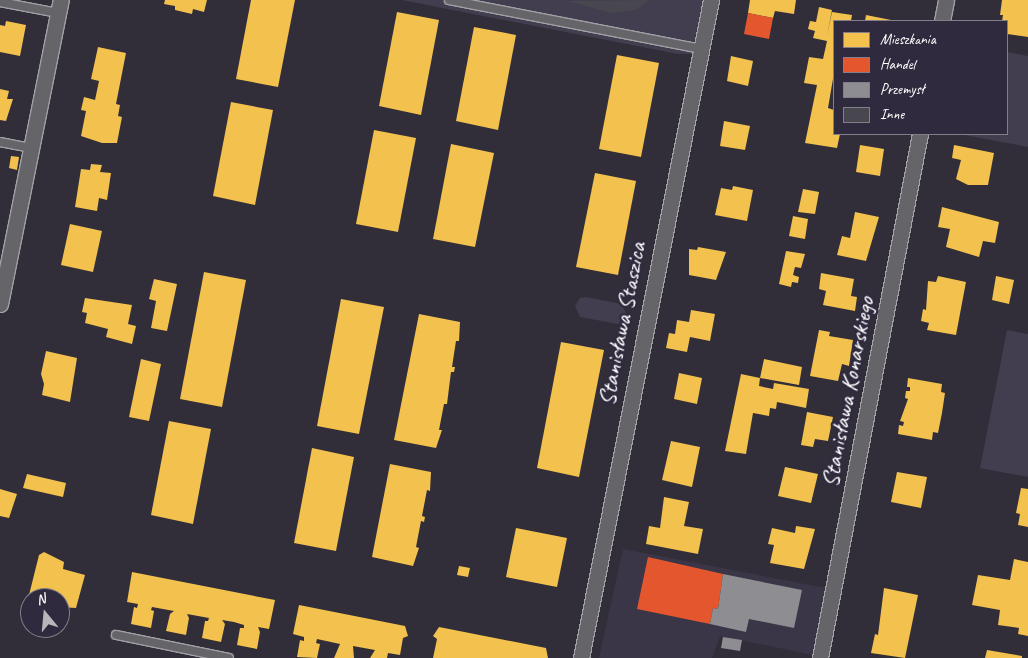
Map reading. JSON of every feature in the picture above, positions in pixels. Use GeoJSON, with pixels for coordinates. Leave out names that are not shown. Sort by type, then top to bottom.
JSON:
{"type":"FeatureCollection","features":[{"type":"Feature","properties":{"kind":"street","name":"Stanisława Staszica"},"geometry":{"type":"LineString","coordinates":[[581,658],[711,0]]}},
{"type":"Feature","properties":{"kind":"street"},"geometry":{"type":"LineString","coordinates":[[942,20],[946,0]]}},
{"type":"Feature","properties":{"kind":"street"},"geometry":{"type":"LineString","coordinates":[[0,304],[2,279],[60,6]]}},
{"type":"Feature","properties":{"kind":"street","name":"Stanisława Konarskiego"},"geometry":{"type":"LineString","coordinates":[[820,658],[920,135]]}},
{"type":"Feature","properties":{"kind":"lane"},"geometry":{"type":"LineString","coordinates":[[449,0],[701,49]]}},
{"type":"Feature","properties":{"kind":"lane"},"geometry":{"type":"LineString","coordinates":[[0,2],[60,6]]}},
{"type":"Feature","properties":{"kind":"lane"},"geometry":{"type":"LineString","coordinates":[[0,142],[31,148]]}},
{"type":"Feature","properties":{"kind":"lane"},"geometry":{"type":"LineString","coordinates":[[116,635],[229,658]]}},
{"type":"Feature","properties":{"kind":"shaded area"},"geometry":{"type":"Polygon","coordinates":[[[402,0],[703,0],[692,54],[678,54],[402,0]]]}},
{"type":"Feature","properties":{"kind":"shaded area"},"geometry":{"type":"Polygon","coordinates":[[[1008,52],[1028,56],[1028,147],[964,135],[1008,135],[1008,52]]]}},
{"type":"Feature","properties":{"kind":"shaded area"},"geometry":{"type":"Polygon","coordinates":[[[586,297],[621,304],[626,313],[624,319],[618,324],[580,317],[575,306],[580,298],[586,297]]]}},
{"type":"Feature","properties":{"kind":"shaded area"},"geometry":{"type":"Polygon","coordinates":[[[1007,330],[1028,334],[1028,477],[980,468],[1007,330]]]}},
{"type":"Feature","properties":{"kind":"shaded area"},"geometry":{"type":"Polygon","coordinates":[[[623,549],[826,588],[813,655],[720,636],[712,658],[599,658],[623,549]]]}},
{"type":"Feature","properties":{"kind":"building: Mieszkania"},"geometry":{"type":"Polygon","coordinates":[[[165,0],[207,0],[204,12],[193,9],[192,14],[175,10],[175,6],[164,4],[165,0]]]}},
{"type":"Feature","properties":{"kind":"building: Mieszkania"},"geometry":{"type":"Polygon","coordinates":[[[251,0],[295,0],[278,87],[236,79],[251,0]]]}},
{"type":"Feature","properties":{"kind":"building: Mieszkania"},"geometry":{"type":"Polygon","coordinates":[[[750,0],[796,0],[794,14],[775,11],[773,18],[748,13],[750,0]]]}},
{"type":"Feature","properties":{"kind":"building: Mieszkania"},"geometry":{"type":"Polygon","coordinates":[[[1002,0],[1028,0],[1028,37],[1008,34],[1008,20],[1002,20],[1003,15],[1000,15],[1002,0]]]}},
{"type":"Feature","properties":{"kind":"building: Mieszkania"},"geometry":{"type":"Polygon","coordinates":[[[819,7],[832,10],[827,36],[832,12],[852,15],[851,20],[833,20],[833,79],[828,108],[833,110],[833,135],[840,135],[837,148],[805,143],[817,85],[804,83],[809,57],[823,59],[827,41],[813,38],[815,31],[808,29],[810,21],[816,22],[819,7]]]}},
{"type":"Feature","properties":{"kind":"building: Mieszkania"},"geometry":{"type":"Polygon","coordinates":[[[397,12],[439,20],[421,115],[379,106],[397,12]]]}},
{"type":"Feature","properties":{"kind":"building: Mieszkania"},"geometry":{"type":"Polygon","coordinates":[[[866,15],[891,20],[865,20],[866,15]]]}},
{"type":"Feature","properties":{"kind":"building: Mieszkania"},"geometry":{"type":"Polygon","coordinates":[[[6,21],[26,25],[20,56],[0,52],[0,25],[5,26],[6,21]]]}},
{"type":"Feature","properties":{"kind":"building: Mieszkania"},"geometry":{"type":"Polygon","coordinates":[[[474,27],[516,35],[498,130],[456,121],[474,27]]]}},
{"type":"Feature","properties":{"kind":"building: Mieszkania"},"geometry":{"type":"Polygon","coordinates":[[[98,47],[126,53],[116,104],[120,105],[118,116],[122,117],[117,143],[102,143],[81,136],[86,111],[81,110],[84,97],[95,100],[99,81],[91,79],[98,47]]]}},
{"type":"Feature","properties":{"kind":"building: Mieszkania"},"geometry":{"type":"Polygon","coordinates":[[[617,55],[659,63],[641,157],[599,149],[617,55]]]}},
{"type":"Feature","properties":{"kind":"building: Mieszkania"},"geometry":{"type":"Polygon","coordinates":[[[731,56],[753,61],[748,86],[727,81],[731,56]]]}},
{"type":"Feature","properties":{"kind":"building: Mieszkania"},"geometry":{"type":"Polygon","coordinates":[[[0,89],[9,91],[7,99],[13,99],[6,121],[0,120],[0,89]]]}},
{"type":"Feature","properties":{"kind":"building: Mieszkania"},"geometry":{"type":"Polygon","coordinates":[[[231,102],[273,110],[255,205],[213,196],[231,102]]]}},
{"type":"Feature","properties":{"kind":"building: Mieszkania"},"geometry":{"type":"Polygon","coordinates":[[[724,121],[750,126],[745,150],[720,146],[724,121]]]}},
{"type":"Feature","properties":{"kind":"building: Mieszkania"},"geometry":{"type":"Polygon","coordinates":[[[374,130],[416,138],[398,232],[356,224],[374,130]]]}},
{"type":"Feature","properties":{"kind":"building: Mieszkania"},"geometry":{"type":"Polygon","coordinates":[[[451,144],[494,153],[475,247],[433,239],[451,144]]]}},
{"type":"Feature","properties":{"kind":"building: Mieszkania"},"geometry":{"type":"Polygon","coordinates":[[[860,145],[884,149],[880,176],[856,172],[860,145]]]}},
{"type":"Feature","properties":{"kind":"building: Mieszkania"},"geometry":{"type":"Polygon","coordinates":[[[954,145],[994,153],[988,185],[968,185],[956,179],[961,160],[952,158],[954,145]]]}},
{"type":"Feature","properties":{"kind":"building: Mieszkania"},"geometry":{"type":"Polygon","coordinates":[[[11,156],[19,157],[17,170],[9,168],[11,156]]]}},
{"type":"Feature","properties":{"kind":"building: Mieszkania"},"geometry":{"type":"Polygon","coordinates":[[[91,164],[102,165],[100,172],[111,173],[107,200],[99,198],[97,211],[75,207],[81,169],[90,170],[91,164]]]}},
{"type":"Feature","properties":{"kind":"building: Mieszkania"},"geometry":{"type":"Polygon","coordinates":[[[595,173],[636,181],[618,275],[576,267],[595,173]]]}},
{"type":"Feature","properties":{"kind":"building: Mieszkania"},"geometry":{"type":"Polygon","coordinates":[[[733,186],[753,190],[747,221],[715,215],[721,188],[732,190],[733,186]]]}},
{"type":"Feature","properties":{"kind":"building: Mieszkania"},"geometry":{"type":"Polygon","coordinates":[[[803,189],[819,192],[815,214],[798,212],[803,189]]]}},
{"type":"Feature","properties":{"kind":"building: Mieszkania"},"geometry":{"type":"Polygon","coordinates":[[[942,207],[999,222],[995,243],[983,241],[979,257],[946,247],[950,229],[938,227],[942,207]]]}},
{"type":"Feature","properties":{"kind":"building: Mieszkania"},"geometry":{"type":"Polygon","coordinates":[[[855,212],[879,217],[866,261],[837,255],[842,236],[850,238],[855,212]]]}},
{"type":"Feature","properties":{"kind":"building: Mieszkania"},"geometry":{"type":"Polygon","coordinates":[[[793,216],[808,219],[805,239],[789,236],[793,216]]]}},
{"type":"Feature","properties":{"kind":"building: Mieszkania"},"geometry":{"type":"Polygon","coordinates":[[[70,224],[102,231],[93,272],[61,265],[70,224]]]}},
{"type":"Feature","properties":{"kind":"building: Mieszkania"},"geometry":{"type":"Polygon","coordinates":[[[698,247],[726,252],[716,280],[689,275],[689,249],[697,250],[698,247]]]}},
{"type":"Feature","properties":{"kind":"building: Mieszkania"},"geometry":{"type":"Polygon","coordinates":[[[786,251],[805,254],[801,268],[795,267],[793,275],[799,277],[798,283],[792,282],[791,287],[779,284],[786,251]]]}},
{"type":"Feature","properties":{"kind":"building: Mieszkania"},"geometry":{"type":"Polygon","coordinates":[[[204,272],[246,280],[222,407],[180,399],[204,272]]]}},
{"type":"Feature","properties":{"kind":"building: Mieszkania"},"geometry":{"type":"Polygon","coordinates":[[[821,273],[854,279],[851,296],[857,297],[855,311],[823,305],[826,291],[819,289],[821,273]]]}},
{"type":"Feature","properties":{"kind":"building: Mieszkania"},"geometry":{"type":"Polygon","coordinates":[[[938,276],[966,282],[956,335],[927,330],[929,323],[921,321],[923,309],[926,310],[928,281],[936,282],[938,276]]]}},
{"type":"Feature","properties":{"kind":"building: Mieszkania"},"geometry":{"type":"Polygon","coordinates":[[[996,276],[1014,280],[1009,304],[992,300],[996,276]]]}},
{"type":"Feature","properties":{"kind":"building: Mieszkania"},"geometry":{"type":"Polygon","coordinates":[[[154,279],[177,284],[167,331],[151,328],[156,301],[149,299],[154,279]]]}},
{"type":"Feature","properties":{"kind":"building: Mieszkania"},"geometry":{"type":"Polygon","coordinates":[[[85,298],[132,305],[128,324],[136,326],[132,344],[106,337],[108,329],[85,323],[87,313],[82,312],[85,298]]]}},
{"type":"Feature","properties":{"kind":"building: Mieszkania"},"geometry":{"type":"Polygon","coordinates":[[[341,299],[384,307],[359,434],[317,426],[341,299]]]}},
{"type":"Feature","properties":{"kind":"building: Mieszkania"},"geometry":{"type":"Polygon","coordinates":[[[691,310],[715,314],[710,341],[690,337],[687,352],[666,348],[669,333],[675,334],[677,320],[689,322],[691,310]]]}},
{"type":"Feature","properties":{"kind":"building: Mieszkania"},"geometry":{"type":"Polygon","coordinates":[[[419,314],[460,322],[459,341],[456,341],[452,367],[455,367],[454,372],[451,372],[447,404],[444,404],[439,430],[442,430],[436,448],[394,440],[419,314]]]}},
{"type":"Feature","properties":{"kind":"building: Mieszkania"},"geometry":{"type":"Polygon","coordinates":[[[819,330],[830,332],[829,336],[853,340],[849,366],[842,364],[838,381],[810,376],[819,330]]]}},
{"type":"Feature","properties":{"kind":"building: Mieszkania"},"geometry":{"type":"Polygon","coordinates":[[[561,342],[604,350],[579,477],[537,468],[561,342]]]}},
{"type":"Feature","properties":{"kind":"building: Mieszkania"},"geometry":{"type":"Polygon","coordinates":[[[46,351],[77,358],[70,402],[42,395],[44,384],[41,374],[46,351]]]}},
{"type":"Feature","properties":{"kind":"building: Mieszkania"},"geometry":{"type":"Polygon","coordinates":[[[141,359],[161,364],[149,421],[129,417],[141,359]]]}},
{"type":"Feature","properties":{"kind":"building: Mieszkania"},"geometry":{"type":"Polygon","coordinates":[[[764,359],[802,367],[799,385],[760,378],[764,359]]]}},
{"type":"Feature","properties":{"kind":"building: Mieszkania"},"geometry":{"type":"Polygon","coordinates":[[[679,373],[702,378],[697,404],[674,399],[679,373]]]}},
{"type":"Feature","properties":{"kind":"building: Mieszkania"},"geometry":{"type":"Polygon","coordinates":[[[741,374],[760,378],[759,386],[773,389],[774,383],[809,389],[806,408],[777,402],[776,409],[770,408],[769,416],[753,413],[746,454],[725,451],[741,374]]]}},
{"type":"Feature","properties":{"kind":"building: Mieszkania"},"geometry":{"type":"Polygon","coordinates":[[[908,378],[942,384],[941,392],[945,393],[942,413],[938,433],[933,432],[932,440],[898,434],[899,425],[903,426],[904,422],[900,421],[908,399],[905,398],[906,391],[910,391],[910,387],[907,387],[908,378]]]}},
{"type":"Feature","properties":{"kind":"building: Mieszkania"},"geometry":{"type":"Polygon","coordinates":[[[807,412],[833,417],[828,441],[815,439],[813,447],[801,445],[807,412]]]}},
{"type":"Feature","properties":{"kind":"building: Mieszkania"},"geometry":{"type":"Polygon","coordinates":[[[169,421],[211,429],[193,524],[151,515],[169,421]]]}},
{"type":"Feature","properties":{"kind":"building: Mieszkania"},"geometry":{"type":"Polygon","coordinates":[[[671,441],[700,447],[692,487],[662,480],[671,441]]]}},
{"type":"Feature","properties":{"kind":"building: Mieszkania"},"geometry":{"type":"Polygon","coordinates":[[[312,448],[354,457],[336,551],[294,543],[312,448]]]}},
{"type":"Feature","properties":{"kind":"building: Mieszkania"},"geometry":{"type":"Polygon","coordinates":[[[390,464],[431,472],[430,491],[427,490],[422,516],[425,517],[424,522],[421,521],[416,547],[419,548],[413,566],[372,557],[390,464]]]}},
{"type":"Feature","properties":{"kind":"building: Mieszkania"},"geometry":{"type":"Polygon","coordinates":[[[785,467],[818,474],[811,503],[778,496],[785,467]]]}},
{"type":"Feature","properties":{"kind":"building: Mieszkania"},"geometry":{"type":"Polygon","coordinates":[[[897,472],[927,477],[921,508],[891,502],[897,472]]]}},
{"type":"Feature","properties":{"kind":"building: Mieszkania"},"geometry":{"type":"Polygon","coordinates":[[[27,474],[66,483],[63,497],[23,488],[27,474]]]}},
{"type":"Feature","properties":{"kind":"building: Mieszkania"},"geometry":{"type":"Polygon","coordinates":[[[1021,488],[1028,489],[1028,527],[1018,525],[1020,514],[1016,513],[1021,488]]]}},
{"type":"Feature","properties":{"kind":"building: Mieszkania"},"geometry":{"type":"Polygon","coordinates":[[[0,489],[17,494],[9,518],[0,516],[0,489]]]}},
{"type":"Feature","properties":{"kind":"building: Mieszkania"},"geometry":{"type":"Polygon","coordinates":[[[664,497],[689,502],[684,526],[703,529],[698,554],[646,544],[649,526],[660,528],[664,497]]]}},
{"type":"Feature","properties":{"kind":"building: Mieszkania"},"geometry":{"type":"Polygon","coordinates":[[[796,526],[815,529],[804,569],[770,563],[774,545],[768,544],[772,528],[795,533],[796,526]]]}},
{"type":"Feature","properties":{"kind":"building: Mieszkania"},"geometry":{"type":"Polygon","coordinates":[[[516,528],[567,538],[557,587],[506,577],[516,528]]]}},
{"type":"Feature","properties":{"kind":"building: Mieszkania"},"geometry":{"type":"Polygon","coordinates":[[[44,552],[64,562],[63,569],[85,575],[76,608],[70,608],[70,588],[31,588],[39,555],[44,552]]]}},
{"type":"Feature","properties":{"kind":"building: Mieszkania"},"geometry":{"type":"Polygon","coordinates":[[[1014,559],[1028,562],[1028,636],[1018,634],[1019,628],[998,625],[1000,610],[972,605],[978,575],[1010,580],[1014,559]]]}},
{"type":"Feature","properties":{"kind":"building: Mieszkania"},"geometry":{"type":"Polygon","coordinates":[[[459,566],[470,568],[468,577],[457,575],[459,566]]]}},
{"type":"Feature","properties":{"kind":"building: Mieszkania"},"geometry":{"type":"Polygon","coordinates":[[[132,572],[275,600],[269,629],[258,627],[260,632],[257,649],[237,645],[240,628],[244,628],[244,625],[234,622],[222,620],[225,624],[221,642],[202,638],[205,621],[208,621],[209,618],[187,614],[189,618],[186,635],[166,631],[170,614],[174,611],[152,607],[151,610],[154,611],[151,628],[131,624],[134,607],[137,608],[138,604],[127,602],[132,572]]]}},
{"type":"Feature","properties":{"kind":"building: Mieszkania"},"geometry":{"type":"Polygon","coordinates":[[[884,588],[918,595],[905,658],[871,653],[875,634],[878,635],[884,588]]]}},
{"type":"Feature","properties":{"kind":"building: Mieszkania"},"geometry":{"type":"Polygon","coordinates":[[[299,605],[405,626],[408,636],[403,638],[400,655],[388,653],[387,658],[370,658],[375,650],[353,646],[354,658],[334,658],[340,644],[317,639],[316,643],[320,644],[317,658],[297,657],[300,640],[304,641],[304,637],[293,634],[299,605]]]}},
{"type":"Feature","properties":{"kind":"building: Mieszkania"},"geometry":{"type":"Polygon","coordinates":[[[439,627],[546,648],[548,658],[433,658],[437,639],[433,636],[439,627]]]}},
{"type":"Feature","properties":{"kind":"building: Mieszkania"},"geometry":{"type":"Polygon","coordinates":[[[987,650],[1022,656],[1022,658],[985,658],[987,650]]]}},
{"type":"Feature","properties":{"kind":"building: Handel"},"geometry":{"type":"Polygon","coordinates":[[[748,13],[773,18],[769,39],[744,34],[748,13]]]}},
{"type":"Feature","properties":{"kind":"building: Handel"},"geometry":{"type":"Polygon","coordinates":[[[648,557],[723,574],[718,609],[713,608],[710,624],[637,609],[648,557]]]}},
{"type":"Feature","properties":{"kind":"building: Przemysł"},"geometry":{"type":"Polygon","coordinates":[[[723,574],[802,590],[794,628],[749,619],[746,632],[710,624],[713,608],[718,609],[723,574]]]}},
{"type":"Feature","properties":{"kind":"building: Przemysł"},"geometry":{"type":"Polygon","coordinates":[[[723,637],[742,640],[740,651],[721,648],[723,637]]]}},
{"type":"Feature","properties":{"kind":"building: Inne"},"geometry":{"type":"Polygon","coordinates":[[[650,0],[635,10],[612,13],[568,1],[650,0]]]}}]}
